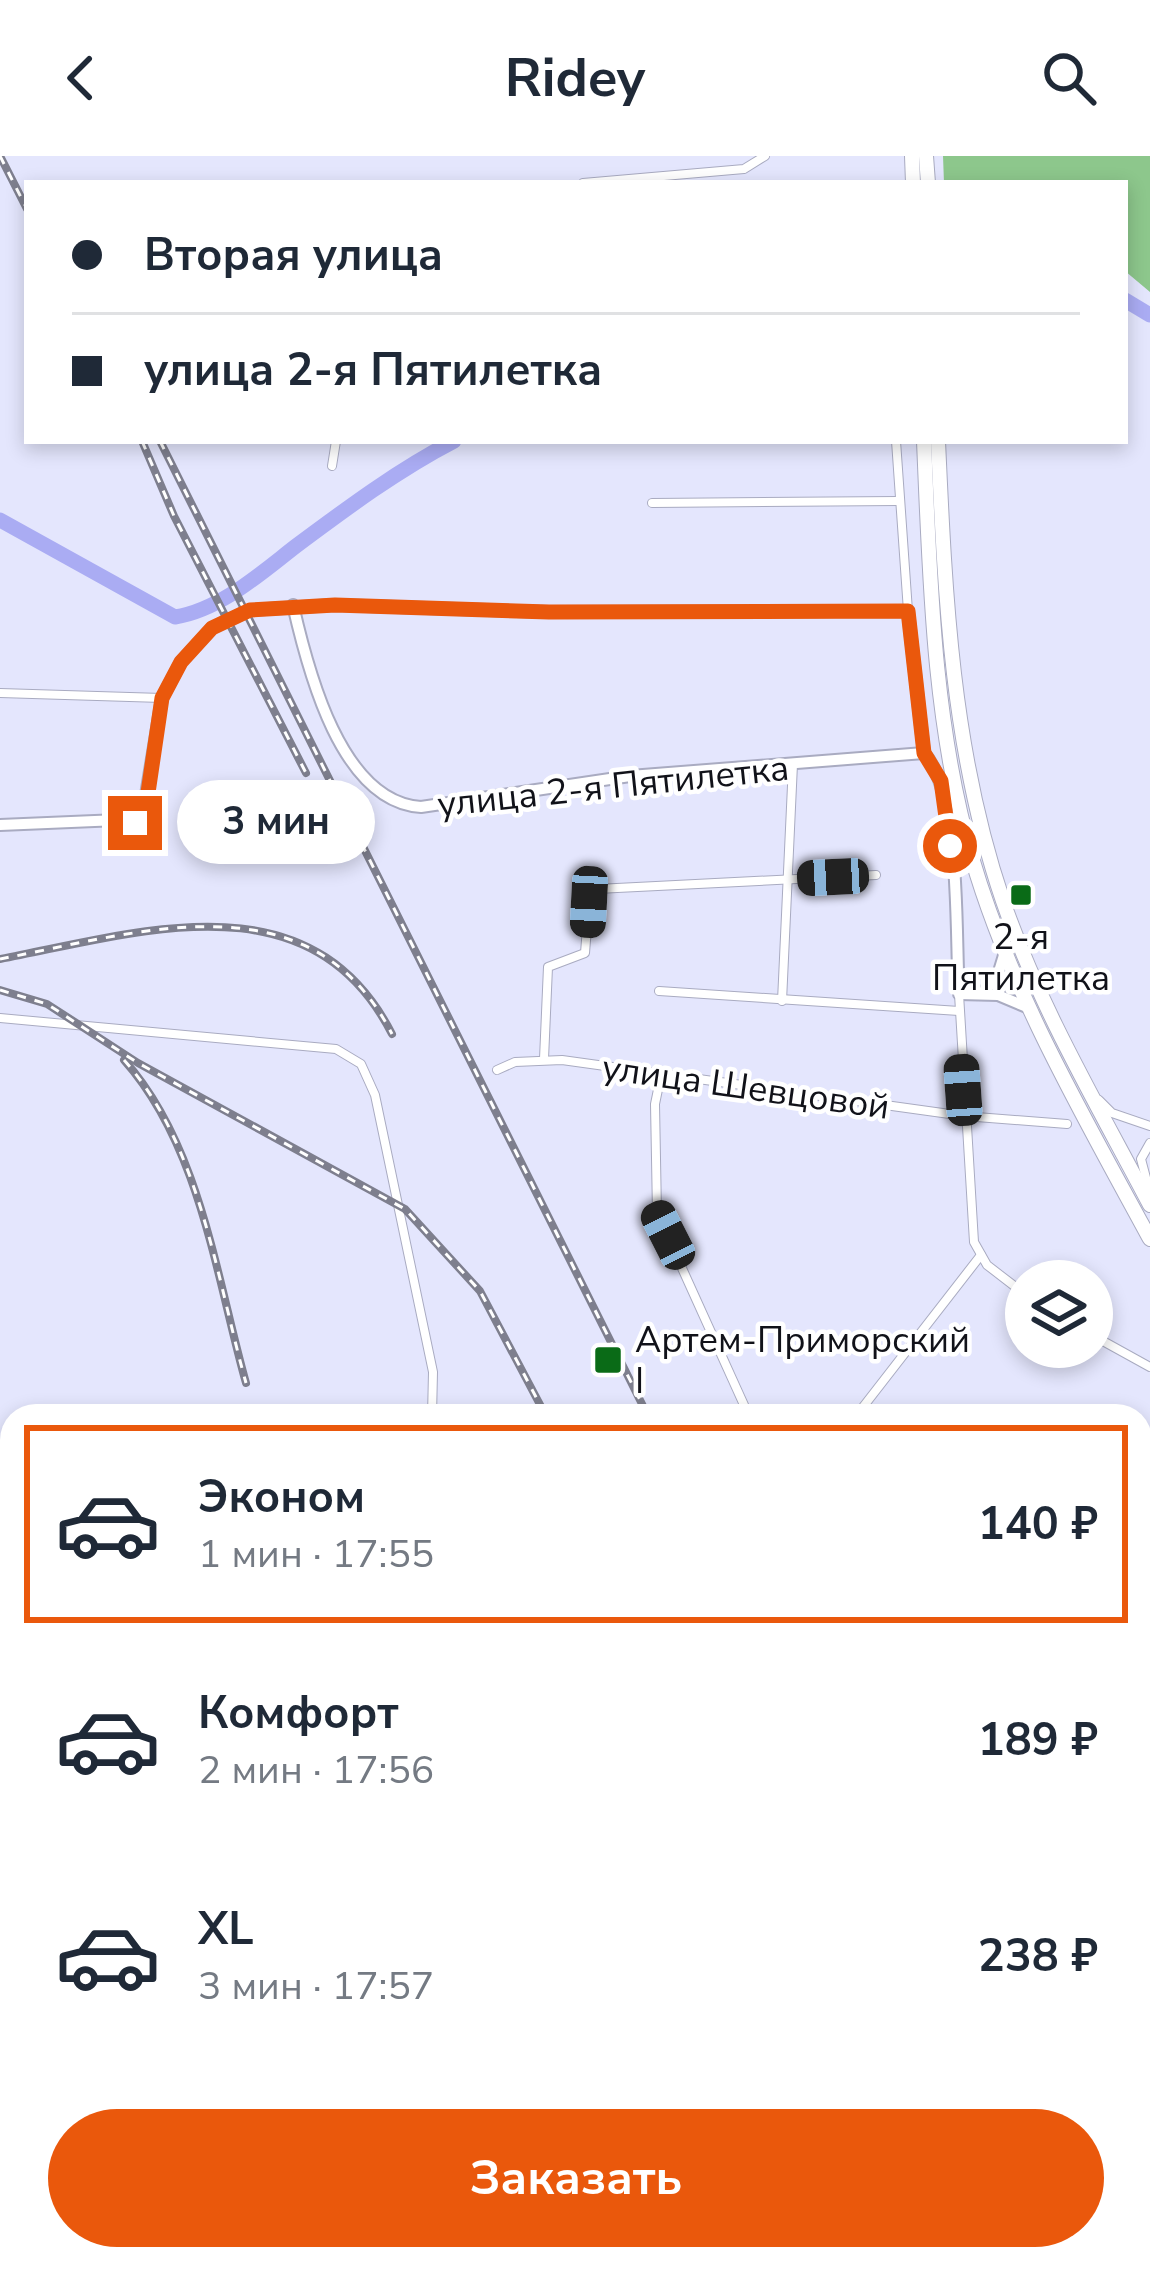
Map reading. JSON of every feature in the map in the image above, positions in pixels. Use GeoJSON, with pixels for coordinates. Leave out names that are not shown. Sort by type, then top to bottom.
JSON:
{"type":"FeatureCollection","features":[{"type":"Feature","properties":{"kind":"highway"},"geometry":{"type":"LineString","coordinates":[[924,444],[932,620],[949,743],[973,860],[1031,1009],[1150,1239]]}},
{"type":"Feature","properties":{"kind":"highway"},"geometry":{"type":"LineString","coordinates":[[938,444],[946,623],[967,767],[1004,901],[1091,1093],[1150,1205]]}},
{"type":"Feature","properties":{"kind":"main road"},"geometry":{"type":"LineString","coordinates":[[0,825],[142,820],[162,698],[181,662],[212,628],[250,610],[293,605],[549,612],[908,611],[924,753],[941,781],[956,902],[959,994],[982,992],[1031,1009]]}},
{"type":"Feature","properties":{"kind":"main road","name":"улица 2-я Пятилетка"},"geometry":{"type":"LineString","coordinates":[[293,605],[314,686],[340,739],[382,798],[398,804],[422,807],[630,776],[924,753]]}},
{"type":"Feature","properties":{"kind":"main road"},"geometry":{"type":"LineString","coordinates":[[982,992],[997,977],[1005,948]]}},
{"type":"Feature","properties":{"kind":"street"},"geometry":{"type":"LineString","coordinates":[[618,180],[744,169],[765,156]]}},
{"type":"Feature","properties":{"kind":"street"},"geometry":{"type":"LineString","coordinates":[[332,466],[336,444]]}},
{"type":"Feature","properties":{"kind":"street"},"geometry":{"type":"LineString","coordinates":[[896,444],[908,611]]}},
{"type":"Feature","properties":{"kind":"street"},"geometry":{"type":"LineString","coordinates":[[652,503],[899,500]]}},
{"type":"Feature","properties":{"kind":"street"},"geometry":{"type":"LineString","coordinates":[[0,694],[162,698]]}},
{"type":"Feature","properties":{"kind":"street"},"geometry":{"type":"LineString","coordinates":[[782,1001],[794,764]]}},
{"type":"Feature","properties":{"kind":"street"},"geometry":{"type":"LineString","coordinates":[[544,1059],[548,967],[585,953],[589,902],[597,889],[876,874]]}},
{"type":"Feature","properties":{"kind":"street"},"geometry":{"type":"LineString","coordinates":[[659,992],[959,1011]]}},
{"type":"Feature","properties":{"kind":"street"},"geometry":{"type":"LineString","coordinates":[[959,994],[970,1220],[981,1255],[1005,1276]]}},
{"type":"Feature","properties":{"kind":"street"},"geometry":{"type":"LineString","coordinates":[[0,1018],[336,1049],[361,1064],[375,1095],[433,1372],[432,1404]]}},
{"type":"Feature","properties":{"kind":"street","name":"улица Шевцовой"},"geometry":{"type":"LineString","coordinates":[[497,1070],[544,1059],[964,1116],[1067,1124]]}},
{"type":"Feature","properties":{"kind":"street"},"geometry":{"type":"LineString","coordinates":[[662,1076],[655,1105],[657,1213],[744,1404]]}},
{"type":"Feature","properties":{"kind":"street"},"geometry":{"type":"LineString","coordinates":[[1091,1093],[1112,1113],[1150,1126]]}},
{"type":"Feature","properties":{"kind":"street"},"geometry":{"type":"LineString","coordinates":[[1150,1142],[1141,1160],[1150,1194]]}},
{"type":"Feature","properties":{"kind":"street"},"geometry":{"type":"LineString","coordinates":[[865,1404],[981,1255]]}},
{"type":"Feature","properties":{"kind":"street"},"geometry":{"type":"LineString","coordinates":[[1113,1346],[1150,1366]]}},
{"type":"Feature","properties":{"kind":"green space"},"geometry":{"type":"Polygon","coordinates":[[[943,156],[1150,156],[1150,292],[1128,274],[1128,180],[944,180],[943,156]]]}},
{"type":"Feature","properties":{"kind":"waterway"},"geometry":{"type":"LineString","coordinates":[[1128,302],[1150,315]]}},
{"type":"Feature","properties":{"kind":"waterway"},"geometry":{"type":"LineString","coordinates":[[0,520],[175,617],[208,607],[239,589],[373,490],[449,444]]}},
{"type":"Feature","properties":{"kind":"railway"},"geometry":{"type":"LineString","coordinates":[[0,156],[24,203]]}},
{"type":"Feature","properties":{"kind":"railway"},"geometry":{"type":"LineString","coordinates":[[143,444],[174,516],[306,773]]}},
{"type":"Feature","properties":{"kind":"railway"},"geometry":{"type":"LineString","coordinates":[[162,444],[642,1404]]}},
{"type":"Feature","properties":{"kind":"railway"},"geometry":{"type":"LineString","coordinates":[[0,959],[163,929],[217,927],[268,933],[316,951],[357,984],[392,1034]]}},
{"type":"Feature","properties":{"kind":"railway"},"geometry":{"type":"LineString","coordinates":[[0,990],[47,1004],[138,1063],[405,1209],[480,1291],[540,1404]]}},
{"type":"Feature","properties":{"kind":"railway"},"geometry":{"type":"LineString","coordinates":[[124,1060],[150,1094],[188,1171],[246,1383]]}},
{"type":"Feature","properties":{"kind":"place","name":"2-я Пятилетка"},"geometry":{"type":"Point","coordinates":[1021,895]}},
{"type":"Feature","properties":{"kind":"place","name":"Артем-Приморский I"},"geometry":{"type":"Point","coordinates":[608,1360]}},
{"type":"Feature","properties":{"kind":"route"},"geometry":{"type":"LineString","coordinates":[[135,823],[145,813],[162,698],[181,662],[212,628],[250,610],[335,605],[549,612],[908,611],[917,717],[924,753],[941,781],[950,846]]}}]}
